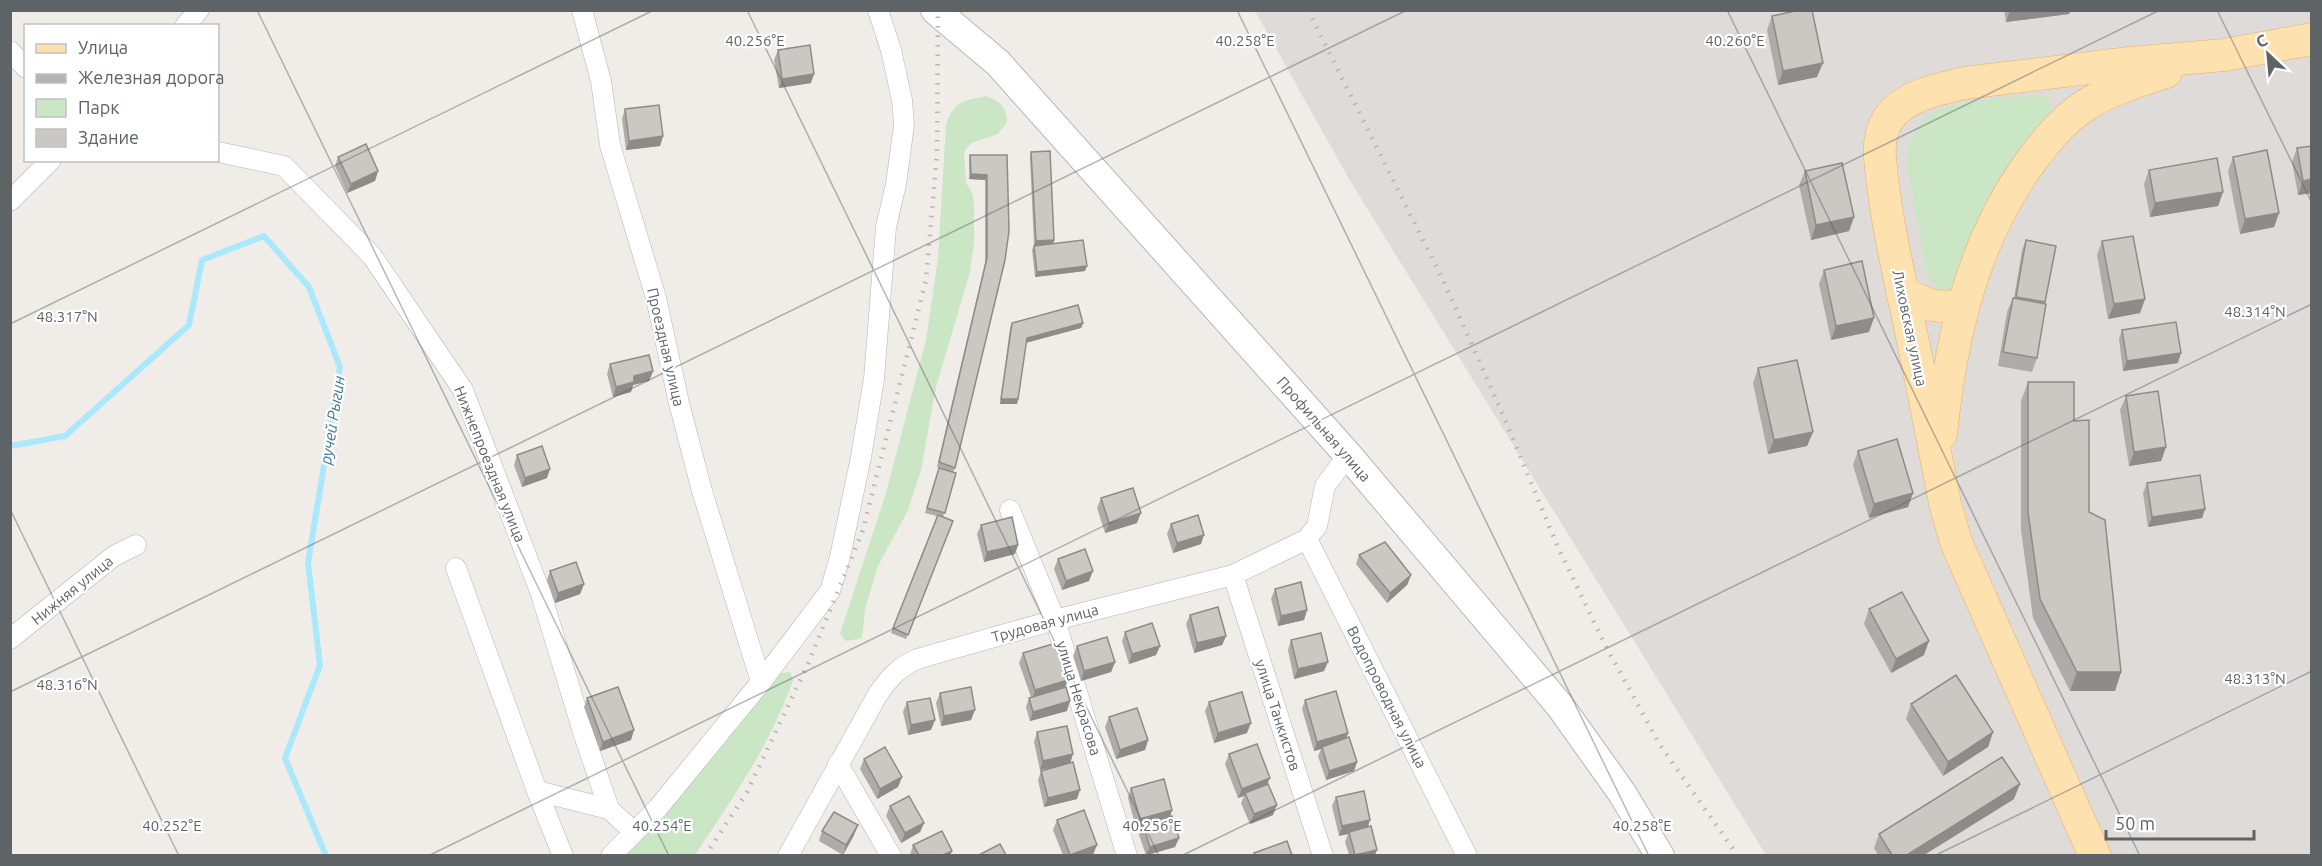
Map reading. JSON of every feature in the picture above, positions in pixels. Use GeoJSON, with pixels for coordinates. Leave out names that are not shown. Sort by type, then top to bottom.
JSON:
{"type":"FeatureCollection","features":[{"type":"Feature","properties":{"kind":"main road","name":"Профильная улица"},"geometry":{"type":"LineString","coordinates":[[935,10],[998,63],[1348,455],[1560,706],[1622,793],[1660,855]]}},
{"type":"Feature","properties":{"kind":"main road"},"geometry":{"type":"LineString","coordinates":[[1937,466],[1945,394],[1955,334],[1963,305],[1989,229],[2017,181],[2046,140],[2064,121],[2086,105],[2114,90],[2224,54],[2312,39]]}},
{"type":"Feature","properties":{"kind":"main road","name":"Лиховская улица"},"geometry":{"type":"LineString","coordinates":[[2095,855],[1956,542],[1937,466],[1891,237],[1880,157],[1881,135],[1889,119],[1904,104],[1934,90],[1965,83],[2224,54]]}},
{"type":"Feature","properties":{"kind":"main road"},"geometry":{"type":"LineString","coordinates":[[2049,73],[2064,93],[2067,106],[2064,121]]}},
{"type":"Feature","properties":{"kind":"main road"},"geometry":{"type":"LineString","coordinates":[[1902,291],[1914,300],[1927,305],[1953,307],[1963,305]]}},
{"type":"Feature","properties":{"kind":"street"},"geometry":{"type":"LineString","coordinates":[[187,24],[199,10]]}},
{"type":"Feature","properties":{"kind":"street","name":"Проездная улица"},"geometry":{"type":"LineString","coordinates":[[582,10],[601,81],[610,145],[656,297],[679,403],[702,490],[761,682]]}},
{"type":"Feature","properties":{"kind":"street"},"geometry":{"type":"LineString","coordinates":[[611,855],[658,808],[761,682],[830,591],[840,557],[871,401],[886,227],[896,184],[904,125],[902,100],[891,50],[878,10]]}},
{"type":"Feature","properties":{"kind":"street"},"geometry":{"type":"LineString","coordinates":[[10,51],[24,66]]}},
{"type":"Feature","properties":{"kind":"street","name":"Нижнепроездная улица"},"geometry":{"type":"LineString","coordinates":[[219,152],[284,166],[372,256],[463,390],[541,594],[609,809],[634,831]]}},
{"type":"Feature","properties":{"kind":"street"},"geometry":{"type":"LineString","coordinates":[[10,201],[49,162]]}},
{"type":"Feature","properties":{"kind":"street"},"geometry":{"type":"LineString","coordinates":[[1307,538],[1317,525],[1325,486],[1348,455]]}},
{"type":"Feature","properties":{"kind":"street","name":"улица Некрасова"},"geometry":{"type":"LineString","coordinates":[[1011,510],[1055,620],[1127,855]]}},
{"type":"Feature","properties":{"kind":"street","name":"Трудовая улица"},"geometry":{"type":"LineString","coordinates":[[788,855],[878,694],[890,677],[902,666],[917,659],[1055,620],[1233,575],[1307,538]]}},
{"type":"Feature","properties":{"kind":"street","name":"Водопроводная улица"},"geometry":{"type":"LineString","coordinates":[[1307,538],[1467,855]]}},
{"type":"Feature","properties":{"kind":"street","name":"Нижняя улица"},"geometry":{"type":"LineString","coordinates":[[10,639],[114,556],[136,545]]}},
{"type":"Feature","properties":{"kind":"street"},"geometry":{"type":"LineString","coordinates":[[456,568],[537,791],[564,855]]}},
{"type":"Feature","properties":{"kind":"street","name":"улица Танкистов"},"geometry":{"type":"LineString","coordinates":[[1233,575],[1323,855]]}},
{"type":"Feature","properties":{"kind":"street"},"geometry":{"type":"LineString","coordinates":[[838,764],[891,855]]}},
{"type":"Feature","properties":{"kind":"street"},"geometry":{"type":"LineString","coordinates":[[537,791],[609,809]]}},
{"type":"Feature","properties":{"kind":"shaded area"},"geometry":{"type":"Polygon","coordinates":[[[1255,11],[2311,11],[2311,855],[1766,855],[1349,179],[1255,11]]]}},
{"type":"Feature","properties":{"kind":"green space"},"geometry":{"type":"Polygon","coordinates":[[[2040,95],[2049,100],[2050,113],[1957,287],[1944,289],[1937,286],[1928,277],[1906,161],[1914,133],[1924,119],[1946,108],[1996,98],[2040,95]]]}},
{"type":"Feature","properties":{"kind":"green space"},"geometry":{"type":"Polygon","coordinates":[[[986,96],[1002,105],[1007,122],[998,134],[971,143],[964,152],[966,183],[972,192],[974,203],[974,243],[970,272],[936,387],[921,470],[908,510],[878,566],[865,609],[862,638],[846,641],[840,634],[886,493],[926,340],[938,258],[946,125],[952,111],[960,103],[986,96]]]}},
{"type":"Feature","properties":{"kind":"green space"},"geometry":{"type":"Polygon","coordinates":[[[790,672],[793,680],[774,726],[736,792],[695,855],[624,856],[775,678],[782,673],[790,672]]]}},
{"type":"Feature","properties":{"kind":"building"},"geometry":{"type":"Polygon","coordinates":[[[1812,10],[1823,63],[1783,71],[1772,16],[1812,10]]]}},
{"type":"Feature","properties":{"kind":"building"},"geometry":{"type":"Polygon","coordinates":[[[810,45],[814,74],[782,79],[778,50],[810,45]]]}},
{"type":"Feature","properties":{"kind":"building"},"geometry":{"type":"Polygon","coordinates":[[[659,105],[663,136],[629,141],[625,109],[659,105]]]}},
{"type":"Feature","properties":{"kind":"building"},"geometry":{"type":"Polygon","coordinates":[[[366,144],[378,171],[351,184],[338,157],[366,144]]]}},
{"type":"Feature","properties":{"kind":"building"},"geometry":{"type":"Polygon","coordinates":[[[2312,146],[2312,179],[2303,181],[2297,148],[2312,146]]]}},
{"type":"Feature","properties":{"kind":"building"},"geometry":{"type":"Polygon","coordinates":[[[2267,150],[2279,213],[2245,219],[2233,157],[2267,150]]]}},
{"type":"Feature","properties":{"kind":"building"},"geometry":{"type":"Polygon","coordinates":[[[1050,151],[1054,240],[1036,241],[1031,152],[1050,151]]]}},
{"type":"Feature","properties":{"kind":"building"},"geometry":{"type":"Polygon","coordinates":[[[970,155],[1007,155],[1009,231],[1005,260],[955,468],[939,462],[987,258],[987,175],[971,174],[970,155]]]}},
{"type":"Feature","properties":{"kind":"building"},"geometry":{"type":"Polygon","coordinates":[[[2217,158],[2223,192],[2155,203],[2149,170],[2217,158]]]}},
{"type":"Feature","properties":{"kind":"building"},"geometry":{"type":"Polygon","coordinates":[[[1842,163],[1854,217],[1816,225],[1805,171],[1842,163]]]}},
{"type":"Feature","properties":{"kind":"building"},"geometry":{"type":"Polygon","coordinates":[[[2133,236],[2145,299],[2114,304],[2102,241],[2133,236]]]}},
{"type":"Feature","properties":{"kind":"building"},"geometry":{"type":"Polygon","coordinates":[[[1083,240],[1087,266],[1037,272],[1034,246],[1083,240]]]}},
{"type":"Feature","properties":{"kind":"building"},"geometry":{"type":"Polygon","coordinates":[[[2026,240],[2056,246],[2045,302],[2016,297],[2026,240]]]}},
{"type":"Feature","properties":{"kind":"building"},"geometry":{"type":"Polygon","coordinates":[[[1862,261],[1874,318],[1836,326],[1824,270],[1862,261]]]}},
{"type":"Feature","properties":{"kind":"building"},"geometry":{"type":"Polygon","coordinates":[[[2013,298],[2046,304],[2037,358],[2003,352],[2013,298]]]}},
{"type":"Feature","properties":{"kind":"building"},"geometry":{"type":"Polygon","coordinates":[[[1078,305],[1083,323],[1027,338],[1018,399],[1001,399],[1012,323],[1078,305]]]}},
{"type":"Feature","properties":{"kind":"building"},"geometry":{"type":"Polygon","coordinates":[[[2176,322],[2181,353],[2127,361],[2122,330],[2176,322]]]}},
{"type":"Feature","properties":{"kind":"building"},"geometry":{"type":"Polygon","coordinates":[[[649,355],[653,371],[634,376],[634,382],[616,387],[610,364],[649,355]]]}},
{"type":"Feature","properties":{"kind":"building"},"geometry":{"type":"Polygon","coordinates":[[[1797,360],[1813,432],[1774,440],[1758,368],[1797,360]]]}},
{"type":"Feature","properties":{"kind":"building"},"geometry":{"type":"Polygon","coordinates":[[[2028,382],[2074,382],[2074,421],[2089,420],[2089,512],[2105,520],[2121,672],[2077,672],[2040,599],[2028,512],[2028,382]]]}},
{"type":"Feature","properties":{"kind":"building"},"geometry":{"type":"Polygon","coordinates":[[[2158,391],[2166,447],[2134,452],[2126,396],[2158,391]]]}},
{"type":"Feature","properties":{"kind":"building"},"geometry":{"type":"Polygon","coordinates":[[[1897,439],[1913,493],[1874,504],[1858,451],[1897,439]]]}},
{"type":"Feature","properties":{"kind":"building"},"geometry":{"type":"Polygon","coordinates":[[[542,446],[550,469],[525,478],[517,455],[542,446]]]}},
{"type":"Feature","properties":{"kind":"building"},"geometry":{"type":"Polygon","coordinates":[[[939,468],[956,473],[945,513],[927,508],[939,468]]]}},
{"type":"Feature","properties":{"kind":"building"},"geometry":{"type":"Polygon","coordinates":[[[2200,475],[2205,509],[2152,517],[2147,483],[2200,475]]]}},
{"type":"Feature","properties":{"kind":"building"},"geometry":{"type":"Polygon","coordinates":[[[1133,488],[1141,513],[1109,523],[1101,498],[1133,488]]]}},
{"type":"Feature","properties":{"kind":"building"},"geometry":{"type":"Polygon","coordinates":[[[938,515],[953,521],[908,635],[893,628],[938,515]]]}},
{"type":"Feature","properties":{"kind":"building"},"geometry":{"type":"Polygon","coordinates":[[[1198,515],[1204,535],[1177,543],[1171,524],[1198,515]]]}},
{"type":"Feature","properties":{"kind":"building"},"geometry":{"type":"Polygon","coordinates":[[[1012,517],[1018,545],[987,552],[981,525],[1012,517]]]}},
{"type":"Feature","properties":{"kind":"building"},"geometry":{"type":"Polygon","coordinates":[[[1385,542],[1411,575],[1390,593],[1359,555],[1385,542]]]}},
{"type":"Feature","properties":{"kind":"building"},"geometry":{"type":"Polygon","coordinates":[[[1085,549],[1093,571],[1066,581],[1058,559],[1085,549]]]}},
{"type":"Feature","properties":{"kind":"building"},"geometry":{"type":"Polygon","coordinates":[[[576,562],[584,584],[558,593],[550,571],[576,562]]]}},
{"type":"Feature","properties":{"kind":"building"},"geometry":{"type":"Polygon","coordinates":[[[1301,582],[1307,610],[1281,616],[1275,589],[1301,582]]]}},
{"type":"Feature","properties":{"kind":"building"},"geometry":{"type":"Polygon","coordinates":[[[1902,592],[1929,641],[1896,659],[1869,609],[1902,592]]]}},
{"type":"Feature","properties":{"kind":"building"},"geometry":{"type":"Polygon","coordinates":[[[1218,607],[1226,636],[1197,643],[1190,615],[1218,607]]]}},
{"type":"Feature","properties":{"kind":"building"},"geometry":{"type":"Polygon","coordinates":[[[1152,623],[1160,646],[1132,654],[1125,632],[1152,623]]]}},
{"type":"Feature","properties":{"kind":"building"},"geometry":{"type":"Polygon","coordinates":[[[1321,633],[1328,662],[1298,669],[1291,640],[1321,633]]]}},
{"type":"Feature","properties":{"kind":"building"},"geometry":{"type":"Polygon","coordinates":[[[1107,637],[1115,662],[1084,671],[1077,646],[1107,637]]]}},
{"type":"Feature","properties":{"kind":"building"},"geometry":{"type":"Polygon","coordinates":[[[1056,643],[1068,680],[1035,690],[1023,653],[1056,643]]]}},
{"type":"Feature","properties":{"kind":"building"},"geometry":{"type":"Polygon","coordinates":[[[1956,675],[1993,732],[1948,762],[1911,704],[1956,675]]]}},
{"type":"Feature","properties":{"kind":"building"},"geometry":{"type":"Polygon","coordinates":[[[618,687],[634,730],[603,742],[587,698],[618,687]]]}},
{"type":"Feature","properties":{"kind":"building"},"geometry":{"type":"Polygon","coordinates":[[[971,687],[975,710],[944,716],[940,693],[971,687]]]}},
{"type":"Feature","properties":{"kind":"building"},"geometry":{"type":"Polygon","coordinates":[[[1066,687],[1070,701],[1033,712],[1029,698],[1066,687]]]}},
{"type":"Feature","properties":{"kind":"building"},"geometry":{"type":"Polygon","coordinates":[[[1336,691],[1348,733],[1317,742],[1305,700],[1336,691]]]}},
{"type":"Feature","properties":{"kind":"building"},"geometry":{"type":"Polygon","coordinates":[[[1242,692],[1251,723],[1218,733],[1209,702],[1242,692]]]}},
{"type":"Feature","properties":{"kind":"building"},"geometry":{"type":"Polygon","coordinates":[[[930,698],[935,720],[911,725],[907,702],[930,698]]]}},
{"type":"Feature","properties":{"kind":"building"},"geometry":{"type":"Polygon","coordinates":[[[1137,708],[1148,740],[1120,750],[1109,717],[1137,708]]]}},
{"type":"Feature","properties":{"kind":"building"},"geometry":{"type":"Polygon","coordinates":[[[1067,726],[1073,754],[1043,761],[1037,732],[1067,726]]]}},
{"type":"Feature","properties":{"kind":"building"},"geometry":{"type":"Polygon","coordinates":[[[1349,737],[1357,762],[1329,771],[1322,747],[1349,737]]]}},
{"type":"Feature","properties":{"kind":"building"},"geometry":{"type":"Polygon","coordinates":[[[1257,744],[1270,778],[1242,789],[1229,754],[1257,744]]]}},
{"type":"Feature","properties":{"kind":"building"},"geometry":{"type":"Polygon","coordinates":[[[885,747],[902,777],[880,789],[864,759],[885,747]]]}},
{"type":"Feature","properties":{"kind":"building"},"geometry":{"type":"Polygon","coordinates":[[[2002,757],[2020,784],[1907,855],[1892,855],[1879,834],[2002,757]]]}},
{"type":"Feature","properties":{"kind":"building"},"geometry":{"type":"Polygon","coordinates":[[[1073,762],[1080,790],[1048,798],[1041,771],[1073,762]]]}},
{"type":"Feature","properties":{"kind":"building"},"geometry":{"type":"Polygon","coordinates":[[[1164,779],[1172,810],[1140,819],[1131,788],[1164,779]]]}},
{"type":"Feature","properties":{"kind":"building"},"geometry":{"type":"Polygon","coordinates":[[[1268,784],[1277,805],[1254,814],[1245,793],[1268,784]]]}},
{"type":"Feature","properties":{"kind":"building"},"geometry":{"type":"Polygon","coordinates":[[[1364,791],[1370,820],[1342,826],[1336,797],[1364,791]]]}},
{"type":"Feature","properties":{"kind":"building"},"geometry":{"type":"Polygon","coordinates":[[[909,796],[924,823],[905,833],[890,806],[909,796]]]}},
{"type":"Feature","properties":{"kind":"building"},"geometry":{"type":"Polygon","coordinates":[[[1084,810],[1097,845],[1070,855],[1057,820],[1084,810]]]}},
{"type":"Feature","properties":{"kind":"building"},"geometry":{"type":"Polygon","coordinates":[[[834,812],[858,825],[846,845],[822,831],[834,812]]]}},
{"type":"Feature","properties":{"kind":"building"},"geometry":{"type":"Polygon","coordinates":[[[1172,816],[1179,838],[1150,847],[1143,825],[1172,816]]]}},
{"type":"Feature","properties":{"kind":"building"},"geometry":{"type":"Polygon","coordinates":[[[1371,826],[1377,850],[1355,855],[1349,832],[1371,826]]]}},
{"type":"Feature","properties":{"kind":"building"},"geometry":{"type":"Polygon","coordinates":[[[942,831],[952,851],[943,855],[919,855],[913,845],[942,831]]]}},
{"type":"Feature","properties":{"kind":"building"},"geometry":{"type":"Polygon","coordinates":[[[1287,841],[1292,855],[1255,855],[1254,853],[1287,841]]]}},
{"type":"Feature","properties":{"kind":"building"},"geometry":{"type":"Polygon","coordinates":[[[1000,844],[1006,855],[979,855],[1000,844]]]}},
{"type":"Feature","properties":{"kind":"waterway","name":"ручей Рыгин"},"geometry":{"type":"LineString","coordinates":[[10,446],[65,436],[189,325],[202,260],[264,236],[309,287],[340,367],[308,563],[320,665],[285,758],[326,856]]}},
{"type":"Feature","properties":{"kind":"railway"},"geometry":{"type":"LineString","coordinates":[[705,856],[747,792],[807,666],[863,530],[926,280],[937,154],[938,10]]}},
{"type":"Feature","properties":{"kind":"railway"},"geometry":{"type":"LineString","coordinates":[[1308,10],[1443,280],[1557,545],[1604,643],[1660,745],[1738,856]]}}]}
